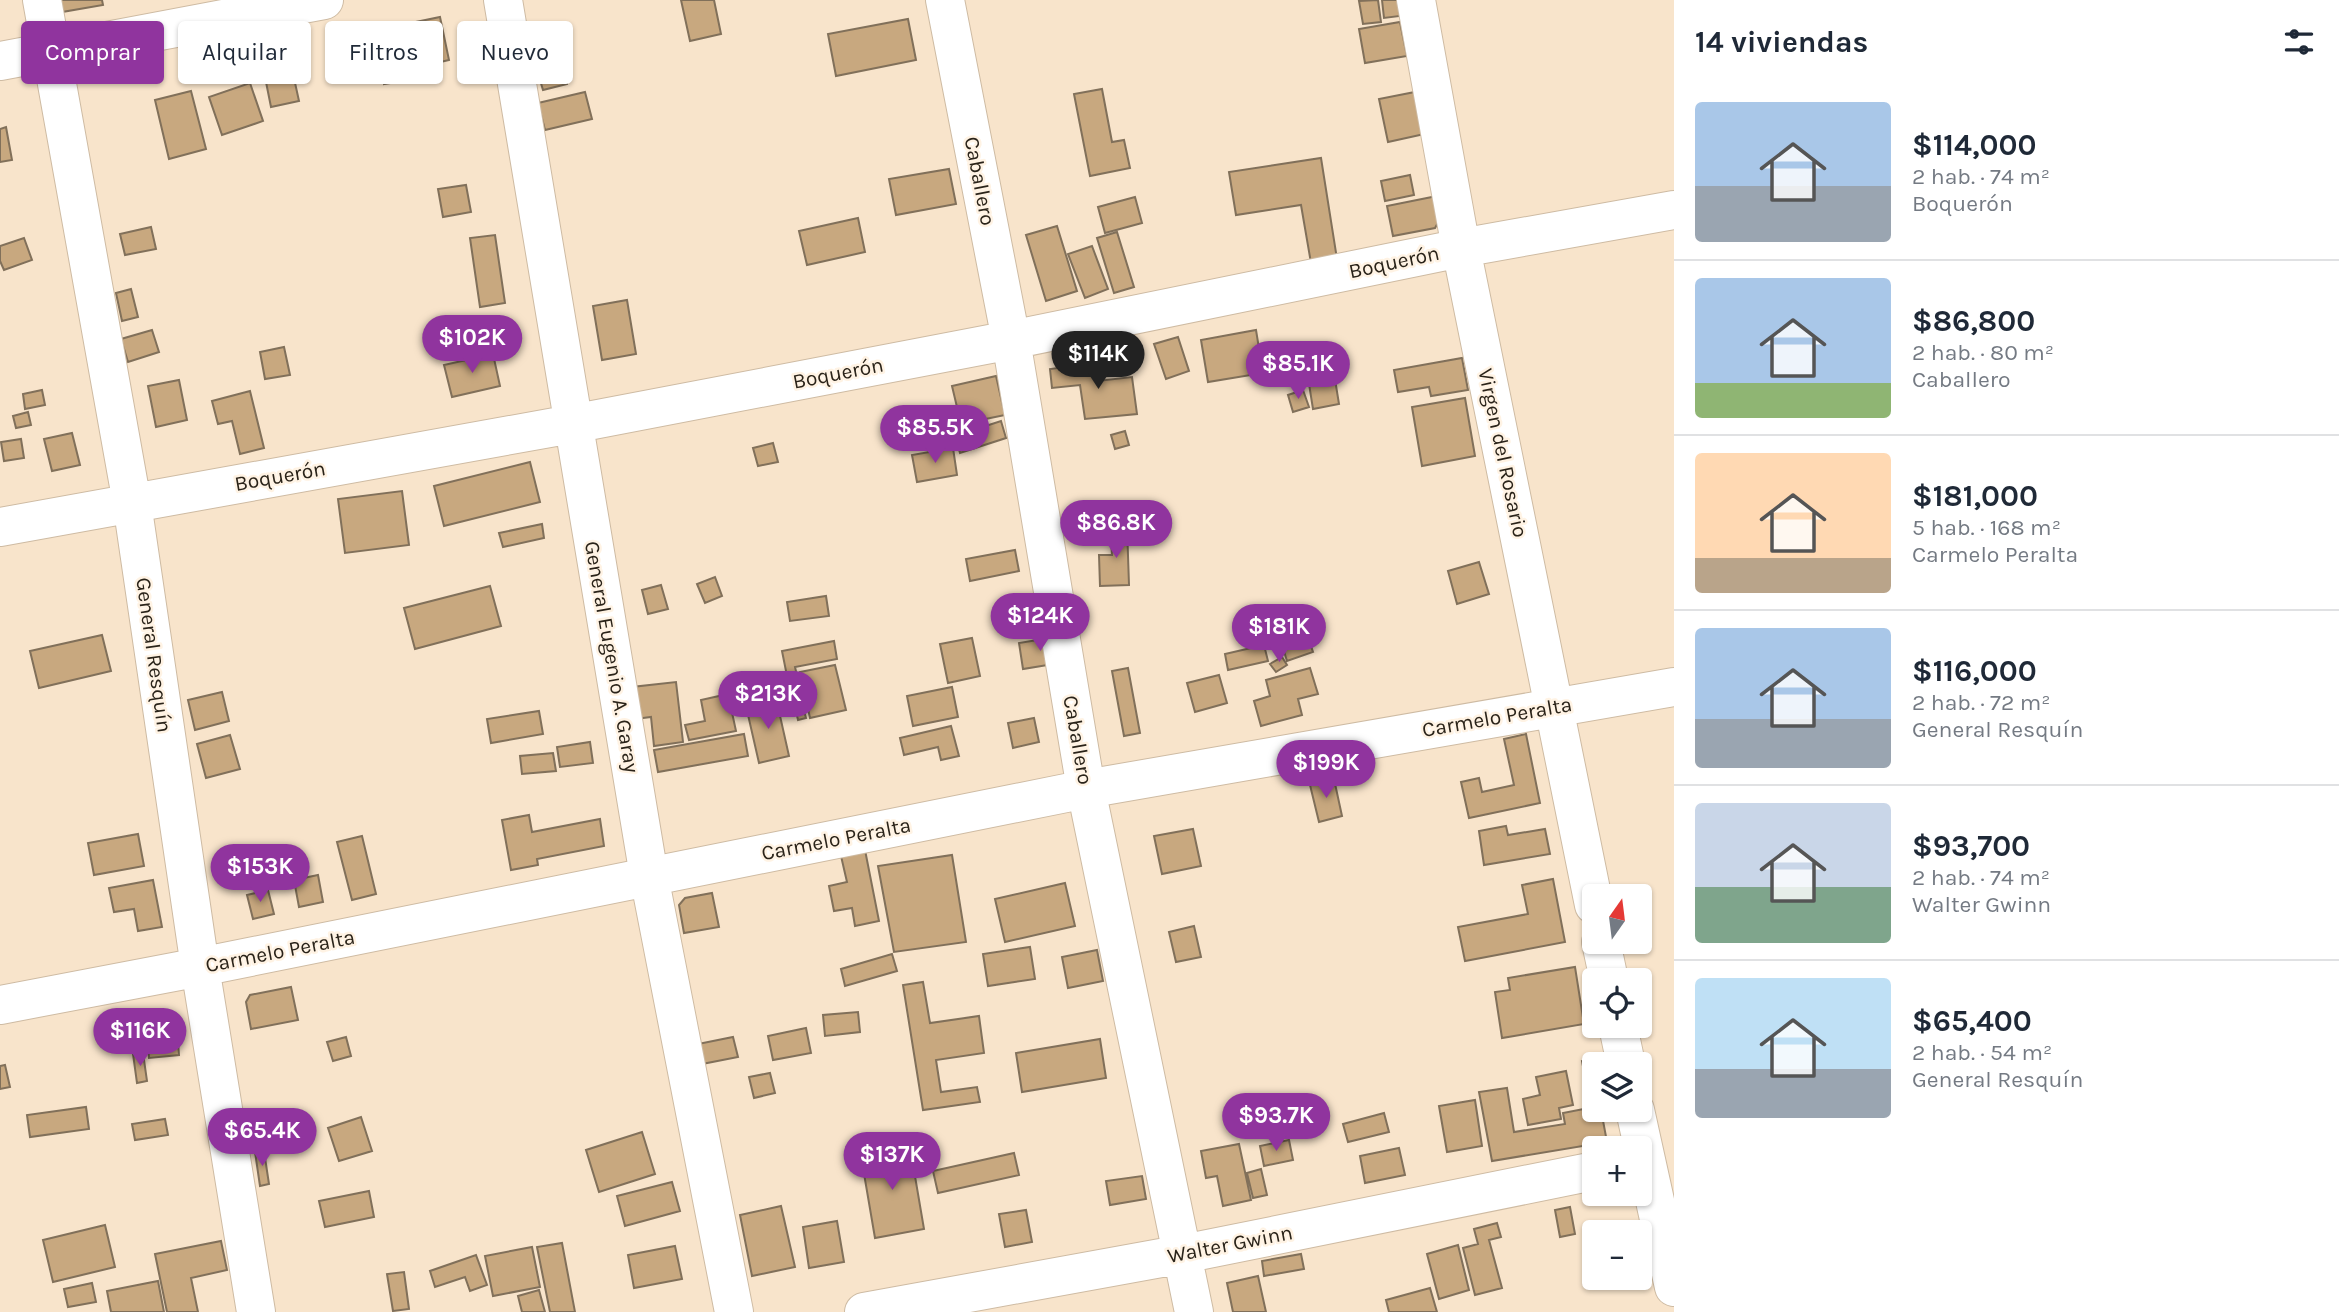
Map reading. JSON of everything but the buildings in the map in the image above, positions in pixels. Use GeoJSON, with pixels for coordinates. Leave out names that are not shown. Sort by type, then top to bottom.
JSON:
{"type":"FeatureCollection","features":[{"type":"Feature","properties":{"kind":"street","name":"General Resquín"},"geometry":{"type":"LineString","coordinates":[[42,0],[46,21]]}},
{"type":"Feature","properties":{"kind":"street"},"geometry":{"type":"LineString","coordinates":[[164,30],[324,0]]}},
{"type":"Feature","properties":{"kind":"street","name":"General Eugenio A. Garay"},"geometry":{"type":"LineString","coordinates":[[503,0],[649,876],[734,1312]]}},
{"type":"Feature","properties":{"kind":"street","name":"Caballero"},"geometry":{"type":"LineString","coordinates":[[944,0],[1011,340],[1086,789],[1194,1312]]}},
{"type":"Feature","properties":{"kind":"street","name":"Virgen del Rosario"},"geometry":{"type":"LineString","coordinates":[[1416,0],[1461,248],[1590,884]]}},
{"type":"Feature","properties":{"kind":"street"},"geometry":{"type":"LineString","coordinates":[[0,61],[21,57]]}},
{"type":"Feature","properties":{"kind":"street","name":"General Resquín"},"geometry":{"type":"LineString","coordinates":[[57,84],[132,503],[200,967],[256,1312]]}},
{"type":"Feature","properties":{"kind":"street","name":"Boquerón"},"geometry":{"type":"LineString","coordinates":[[0,527],[572,424],[1011,340],[1461,248],[1674,210]]}},
{"type":"Feature","properties":{"kind":"street","name":"Carmelo Peralta"},"geometry":{"type":"LineString","coordinates":[[0,1005],[1086,789],[1674,687]]}},
{"type":"Feature","properties":{"kind":"street"},"geometry":{"type":"LineString","coordinates":[[1639,1122],[1653,1160],[1674,1287]]}},
{"type":"Feature","properties":{"kind":"street","name":"Walter Gwinn"},"geometry":{"type":"LineString","coordinates":[[864,1312],[1183,1254],[1582,1173]]}}]}
